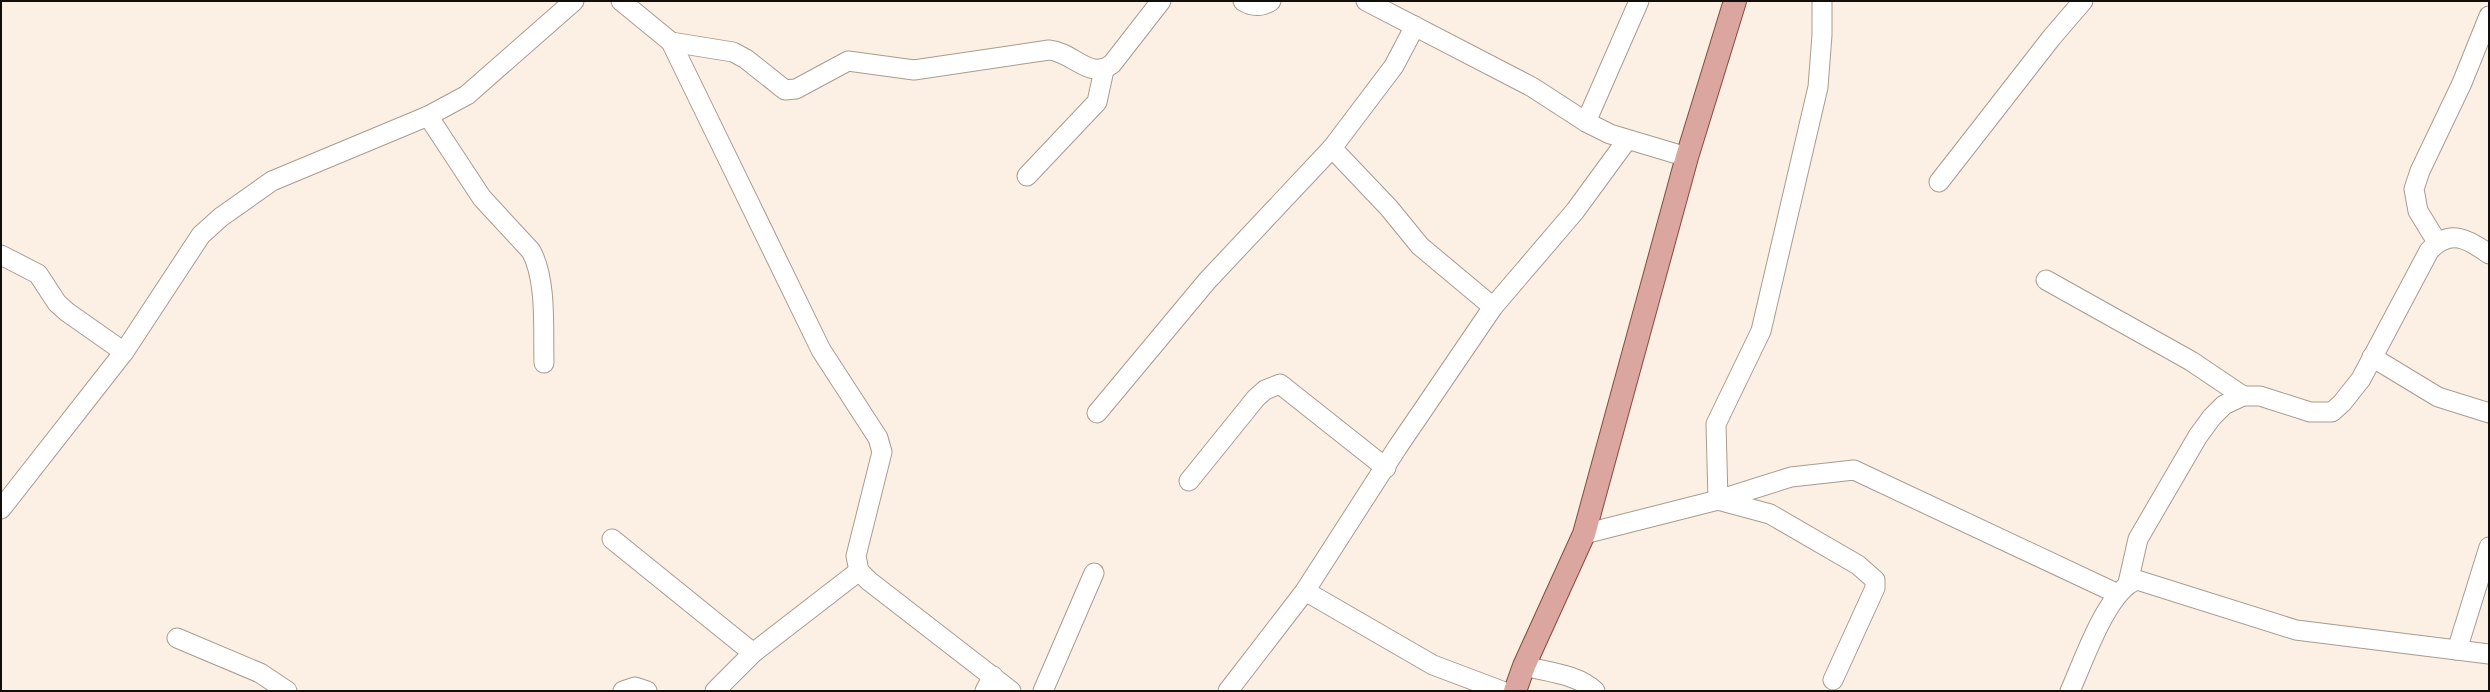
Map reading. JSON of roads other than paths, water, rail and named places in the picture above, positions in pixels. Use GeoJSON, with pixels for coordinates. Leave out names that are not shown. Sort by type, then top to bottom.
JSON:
{"type":"FeatureCollection","features":[{"type":"Feature","properties":{"kind":"main road"},"geometry":{"type":"LineString","coordinates":[[1515,691],[1524,666],[1584,534],[1687,157],[1735,1]]}},
{"type":"Feature","properties":{"kind":"street"},"geometry":{"type":"LineString","coordinates":[[1,510],[124,352],[201,235],[221,217],[272,181],[428,116],[467,95],[574,1]]}},
{"type":"Feature","properties":{"kind":"street"},"geometry":{"type":"LineString","coordinates":[[621,1],[671,42],[821,350],[878,438],[882,452],[856,556],[859,571],[918,620],[989,684],[1011,691]]}},
{"type":"Feature","properties":{"kind":"street"},"geometry":{"type":"LineString","coordinates":[[671,42],[733,52],[746,59],[785,90],[796,90],[848,61],[914,70],[1049,50],[1062,52],[1096,71],[1104,70],[1112,64],[1161,1]]}},
{"type":"Feature","properties":{"kind":"street"},"geometry":{"type":"LineString","coordinates":[[1243,1],[1257,5],[1264,5],[1271,1]]}},
{"type":"Feature","properties":{"kind":"street"},"geometry":{"type":"LineString","coordinates":[[1366,1],[1532,86],[1586,122],[1627,140],[1687,157]]}},
{"type":"Feature","properties":{"kind":"street"},"geometry":{"type":"LineString","coordinates":[[1586,122],[1639,1]]}},
{"type":"Feature","properties":{"kind":"street"},"geometry":{"type":"LineString","coordinates":[[1718,500],[1716,424],[1761,331],[1818,87],[1822,35],[1822,1]]}},
{"type":"Feature","properties":{"kind":"street"},"geometry":{"type":"LineString","coordinates":[[1939,182],[2052,36],[2083,1]]}},
{"type":"Feature","properties":{"kind":"street"},"geometry":{"type":"LineString","coordinates":[[2437,242],[2418,211],[2414,189],[2420,171],[2462,83],[2489,16]]}},
{"type":"Feature","properties":{"kind":"street"},"geometry":{"type":"LineString","coordinates":[[1097,413],[1207,281],[1332,148],[1394,66],[1415,26]]}},
{"type":"Feature","properties":{"kind":"street"},"geometry":{"type":"LineString","coordinates":[[1027,176],[1097,102],[1104,70]]}},
{"type":"Feature","properties":{"kind":"street"},"geometry":{"type":"LineString","coordinates":[[428,116],[482,198],[531,251],[536,261],[540,278],[544,363]]}},
{"type":"Feature","properties":{"kind":"street"},"geometry":{"type":"LineString","coordinates":[[1228,691],[1305,591],[1493,307],[1575,211],[1627,140]]}},
{"type":"Feature","properties":{"kind":"street"},"geometry":{"type":"LineString","coordinates":[[1332,148],[1389,208],[1420,246],[1493,307]]}},
{"type":"Feature","properties":{"kind":"street"},"geometry":{"type":"LineString","coordinates":[[2070,691],[2104,619],[2123,589],[2138,539],[2198,436],[2224,405],[2243,396],[2260,396],[2310,412],[2332,412],[2342,404],[2360,379],[2429,251],[2437,242],[2448,238],[2463,238],[2489,254]]}},
{"type":"Feature","properties":{"kind":"street"},"geometry":{"type":"LineString","coordinates":[[1,255],[38,274],[57,303],[124,352]]}},
{"type":"Feature","properties":{"kind":"street"},"geometry":{"type":"LineString","coordinates":[[2046,280],[2191,362],[2243,396]]}},
{"type":"Feature","properties":{"kind":"street"},"geometry":{"type":"LineString","coordinates":[[2372,357],[2438,397],[2489,414]]}},
{"type":"Feature","properties":{"kind":"street"},"geometry":{"type":"LineString","coordinates":[[1188,481],[1256,398],[1265,390],[1280,384],[1386,468]]}},
{"type":"Feature","properties":{"kind":"street"},"geometry":{"type":"LineString","coordinates":[[1584,534],[1718,500],[1791,477],[1854,470],[2123,589]]}},
{"type":"Feature","properties":{"kind":"street"},"geometry":{"type":"LineString","coordinates":[[1718,500],[1770,514],[1858,565],[1875,580],[1875,588],[1833,680]]}},
{"type":"Feature","properties":{"kind":"street"},"geometry":{"type":"LineString","coordinates":[[612,539],[753,653]]}},
{"type":"Feature","properties":{"kind":"street"},"geometry":{"type":"LineString","coordinates":[[2457,650],[2489,547]]}},
{"type":"Feature","properties":{"kind":"street"},"geometry":{"type":"LineString","coordinates":[[715,691],[753,653],[859,571]]}},
{"type":"Feature","properties":{"kind":"street"},"geometry":{"type":"LineString","coordinates":[[1043,691],[1094,573]]}},
{"type":"Feature","properties":{"kind":"street"},"geometry":{"type":"LineString","coordinates":[[2123,589],[2137,580],[2296,630],[2489,654]]}},
{"type":"Feature","properties":{"kind":"street"},"geometry":{"type":"LineString","coordinates":[[1305,591],[1433,665],[1502,691]]}},
{"type":"Feature","properties":{"kind":"street"},"geometry":{"type":"LineString","coordinates":[[177,638],[260,673],[287,691]]}},
{"type":"Feature","properties":{"kind":"street"},"geometry":{"type":"LineString","coordinates":[[1524,666],[1586,683],[1595,691]]}},
{"type":"Feature","properties":{"kind":"street"},"geometry":{"type":"LineString","coordinates":[[623,691],[635,687],[647,691]]}}]}
